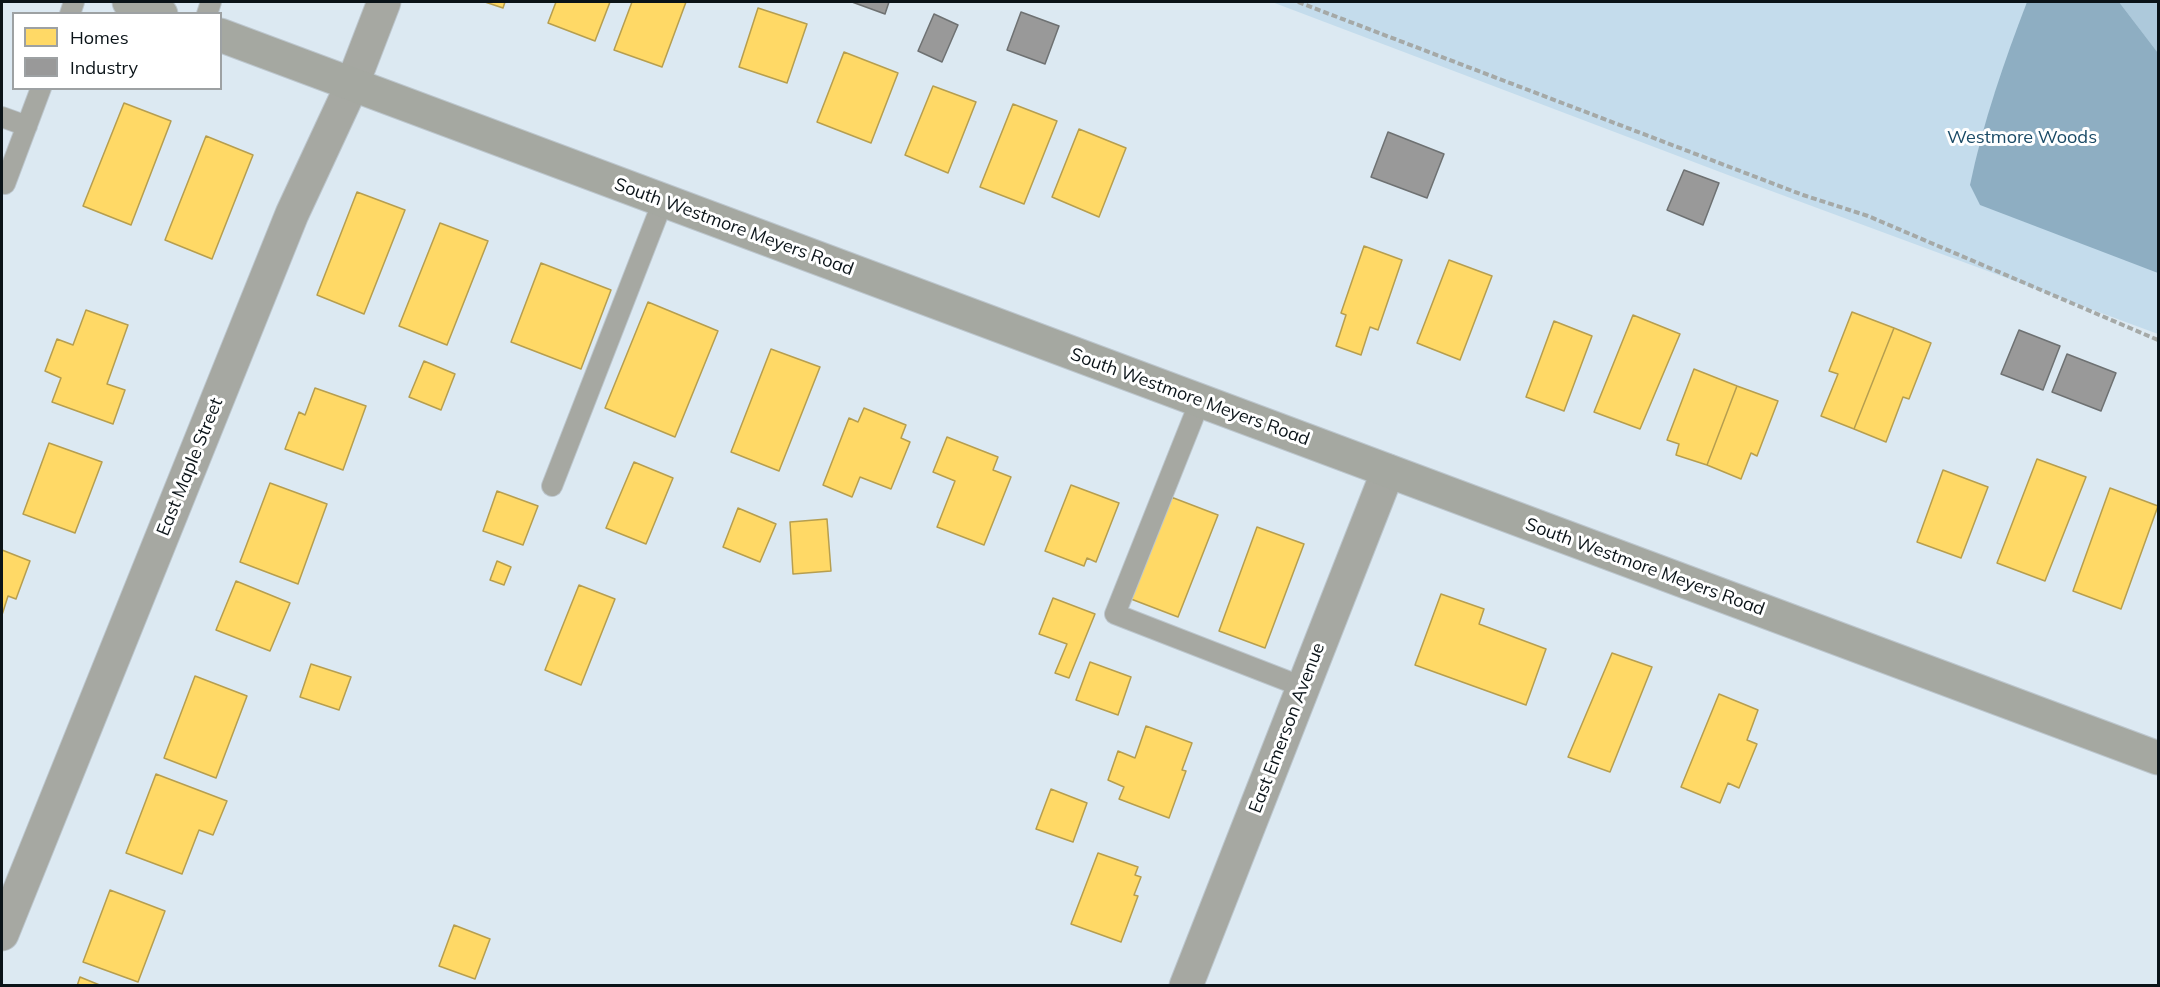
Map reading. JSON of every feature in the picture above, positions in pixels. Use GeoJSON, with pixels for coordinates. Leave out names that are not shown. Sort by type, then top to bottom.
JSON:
{"type":"FeatureCollection","features":[{"type":"Feature","properties":{"kind":"street"},"geometry":{"type":"LineString","coordinates":[[129,2],[156,12]]}},
{"type":"Feature","properties":{"kind":"street","name":"East Maple Street"},"geometry":{"type":"LineString","coordinates":[[2,934],[292,214],[352,85],[384,2]]}},
{"type":"Feature","properties":{"kind":"street","name":"South Westmore Meyers Road"},"geometry":{"type":"LineString","coordinates":[[222,36],[2158,758]]}},
{"type":"Feature","properties":{"kind":"street","name":"East Emerson Avenue"},"geometry":{"type":"LineString","coordinates":[[1186,986],[1388,471]]}},
{"type":"Feature","properties":{"kind":"lane"},"geometry":{"type":"LineString","coordinates":[[5,184],[40,90]]}},
{"type":"Feature","properties":{"kind":"lane"},"geometry":{"type":"LineString","coordinates":[[2,117],[27,126]]}},
{"type":"Feature","properties":{"kind":"lane"},"geometry":{"type":"LineString","coordinates":[[552,486],[663,201]]}},
{"type":"Feature","properties":{"kind":"lane"},"geometry":{"type":"LineString","coordinates":[[1200,400],[1115,614],[1303,687]]}},
{"type":"Feature","properties":{"kind":"path"},"geometry":{"type":"LineString","coordinates":[[1298,2],[1803,195],[1868,216],[2158,340]]}},
{"type":"Feature","properties":{"kind":"green space","name":"Westmore Woods"},"geometry":{"type":"Polygon","coordinates":[[[1272,2],[2158,2],[2158,334],[1728,175],[1272,2]]]}},
{"type":"Feature","properties":{"kind":"shaded area"},"geometry":{"type":"Polygon","coordinates":[[[2027,2],[2119,2],[2158,53],[2158,273],[1980,205],[1970,185],[1995,92],[2027,2]]]}},
{"type":"Feature","properties":{"kind":"shaded area"},"geometry":{"type":"Polygon","coordinates":[[[2119,2],[2158,2],[2158,53],[2119,2]]]}},
{"type":"Feature","properties":{"kind":"building: Homes"},"geometry":{"type":"Polygon","coordinates":[[[485,2],[505,2],[503,8],[485,2]]]}},
{"type":"Feature","properties":{"kind":"building: Homes"},"geometry":{"type":"Polygon","coordinates":[[[556,2],[610,2],[595,41],[548,23],[556,2]]]}},
{"type":"Feature","properties":{"kind":"building: Homes"},"geometry":{"type":"Polygon","coordinates":[[[632,2],[686,2],[662,67],[614,50],[632,2]]]}},
{"type":"Feature","properties":{"kind":"building: Homes"},"geometry":{"type":"Polygon","coordinates":[[[758,8],[807,24],[787,83],[739,67],[758,8]]]}},
{"type":"Feature","properties":{"kind":"building: Homes"},"geometry":{"type":"Polygon","coordinates":[[[844,52],[898,73],[871,143],[817,122],[844,52]]]}},
{"type":"Feature","properties":{"kind":"building: Homes"},"geometry":{"type":"Polygon","coordinates":[[[933,86],[976,102],[948,173],[905,155],[933,86]]]}},
{"type":"Feature","properties":{"kind":"building: Homes"},"geometry":{"type":"Polygon","coordinates":[[[124,103],[171,121],[131,225],[83,206],[124,103]]]}},
{"type":"Feature","properties":{"kind":"building: Homes"},"geometry":{"type":"Polygon","coordinates":[[[1013,104],[1057,121],[1024,204],[980,187],[1013,104]]]}},
{"type":"Feature","properties":{"kind":"building: Homes"},"geometry":{"type":"Polygon","coordinates":[[[1079,129],[1126,148],[1099,217],[1052,197],[1079,129]]]}},
{"type":"Feature","properties":{"kind":"building: Homes"},"geometry":{"type":"Polygon","coordinates":[[[206,136],[253,155],[212,259],[165,240],[206,136]]]}},
{"type":"Feature","properties":{"kind":"building: Homes"},"geometry":{"type":"Polygon","coordinates":[[[357,192],[405,210],[364,314],[317,295],[357,192]]]}},
{"type":"Feature","properties":{"kind":"building: Homes"},"geometry":{"type":"Polygon","coordinates":[[[440,223],[488,241],[447,345],[399,326],[440,223]]]}},
{"type":"Feature","properties":{"kind":"building: Homes"},"geometry":{"type":"Polygon","coordinates":[[[1364,246],[1402,260],[1378,330],[1370,327],[1361,355],[1336,346],[1346,315],[1341,313],[1364,246]]]}},
{"type":"Feature","properties":{"kind":"building: Homes"},"geometry":{"type":"Polygon","coordinates":[[[1449,260],[1492,276],[1460,360],[1417,343],[1449,260]]]}},
{"type":"Feature","properties":{"kind":"building: Homes"},"geometry":{"type":"Polygon","coordinates":[[[541,263],[611,290],[581,369],[511,342],[541,263]]]}},
{"type":"Feature","properties":{"kind":"building: Homes"},"geometry":{"type":"Polygon","coordinates":[[[648,302],[718,331],[675,437],[605,408],[648,302]]]}},
{"type":"Feature","properties":{"kind":"building: Homes"},"geometry":{"type":"Polygon","coordinates":[[[86,310],[128,325],[107,384],[125,390],[113,424],[52,402],[61,378],[45,371],[57,339],[73,345],[86,310]]]}},
{"type":"Feature","properties":{"kind":"building: Homes"},"geometry":{"type":"Polygon","coordinates":[[[1852,312],[1894,328],[1854,429],[1821,416],[1838,374],[1829,371],[1852,312]]]}},
{"type":"Feature","properties":{"kind":"building: Homes"},"geometry":{"type":"Polygon","coordinates":[[[1633,315],[1680,334],[1640,429],[1594,412],[1633,315]]]}},
{"type":"Feature","properties":{"kind":"building: Homes"},"geometry":{"type":"Polygon","coordinates":[[[1554,321],[1592,336],[1564,411],[1526,397],[1554,321]]]}},
{"type":"Feature","properties":{"kind":"building: Homes"},"geometry":{"type":"Polygon","coordinates":[[[1894,328],[1931,343],[1909,399],[1903,397],[1886,442],[1854,429],[1894,328]]]}},
{"type":"Feature","properties":{"kind":"building: Homes"},"geometry":{"type":"Polygon","coordinates":[[[771,349],[820,367],[779,471],[731,452],[771,349]]]}},
{"type":"Feature","properties":{"kind":"building: Homes"},"geometry":{"type":"Polygon","coordinates":[[[424,361],[455,374],[441,410],[409,397],[424,361]]]}},
{"type":"Feature","properties":{"kind":"building: Homes"},"geometry":{"type":"Polygon","coordinates":[[[1694,369],[1737,386],[1707,465],[1676,455],[1679,444],[1667,440],[1694,369]]]}},
{"type":"Feature","properties":{"kind":"building: Homes"},"geometry":{"type":"Polygon","coordinates":[[[1737,386],[1778,401],[1757,456],[1751,453],[1741,479],[1707,465],[1737,386]]]}},
{"type":"Feature","properties":{"kind":"building: Homes"},"geometry":{"type":"Polygon","coordinates":[[[315,388],[366,406],[343,470],[285,449],[299,412],[305,415],[315,388]]]}},
{"type":"Feature","properties":{"kind":"building: Homes"},"geometry":{"type":"Polygon","coordinates":[[[864,408],[906,425],[901,438],[910,442],[891,489],[860,477],[852,497],[823,485],[849,418],[858,422],[864,408]]]}},
{"type":"Feature","properties":{"kind":"building: Homes"},"geometry":{"type":"Polygon","coordinates":[[[947,437],[998,457],[993,470],[1011,477],[984,545],[937,527],[955,481],[933,472],[947,437]]]}},
{"type":"Feature","properties":{"kind":"building: Homes"},"geometry":{"type":"Polygon","coordinates":[[[49,443],[102,462],[75,533],[23,514],[49,443]]]}},
{"type":"Feature","properties":{"kind":"building: Homes"},"geometry":{"type":"Polygon","coordinates":[[[2037,459],[2086,477],[2045,581],[1997,563],[2037,459]]]}},
{"type":"Feature","properties":{"kind":"building: Homes"},"geometry":{"type":"Polygon","coordinates":[[[634,462],[673,478],[646,544],[606,528],[634,462]]]}},
{"type":"Feature","properties":{"kind":"building: Homes"},"geometry":{"type":"Polygon","coordinates":[[[1943,470],[1988,487],[1961,558],[1917,542],[1943,470]]]}},
{"type":"Feature","properties":{"kind":"building: Homes"},"geometry":{"type":"Polygon","coordinates":[[[270,483],[327,504],[298,584],[240,562],[270,483]]]}},
{"type":"Feature","properties":{"kind":"building: Homes"},"geometry":{"type":"Polygon","coordinates":[[[1071,485],[1119,503],[1096,562],[1087,558],[1084,566],[1045,551],[1071,485]]]}},
{"type":"Feature","properties":{"kind":"building: Homes"},"geometry":{"type":"Polygon","coordinates":[[[2110,488],[2158,506],[2121,609],[2073,591],[2110,488]]]}},
{"type":"Feature","properties":{"kind":"building: Homes"},"geometry":{"type":"Polygon","coordinates":[[[497,491],[538,506],[523,545],[483,531],[497,491]]]}},
{"type":"Feature","properties":{"kind":"building: Homes"},"geometry":{"type":"Polygon","coordinates":[[[1171,497],[1218,515],[1178,617],[1131,599],[1171,497]]]}},
{"type":"Feature","properties":{"kind":"building: Homes"},"geometry":{"type":"Polygon","coordinates":[[[738,508],[776,524],[760,562],[723,547],[738,508]]]}},
{"type":"Feature","properties":{"kind":"building: Homes"},"geometry":{"type":"Polygon","coordinates":[[[827,519],[831,571],[793,574],[790,522],[827,519]]]}},
{"type":"Feature","properties":{"kind":"building: Homes"},"geometry":{"type":"Polygon","coordinates":[[[1257,527],[1304,544],[1265,648],[1219,631],[1257,527]]]}},
{"type":"Feature","properties":{"kind":"building: Homes"},"geometry":{"type":"Polygon","coordinates":[[[2,550],[30,561],[16,599],[8,596],[2,615],[2,550]]]}},
{"type":"Feature","properties":{"kind":"building: Homes"},"geometry":{"type":"Polygon","coordinates":[[[497,561],[511,567],[504,585],[490,580],[497,561]]]}},
{"type":"Feature","properties":{"kind":"building: Homes"},"geometry":{"type":"Polygon","coordinates":[[[236,581],[290,603],[270,651],[216,630],[236,581]]]}},
{"type":"Feature","properties":{"kind":"building: Homes"},"geometry":{"type":"Polygon","coordinates":[[[579,585],[615,599],[581,685],[545,670],[579,585]]]}},
{"type":"Feature","properties":{"kind":"building: Homes"},"geometry":{"type":"Polygon","coordinates":[[[1441,594],[1484,609],[1479,624],[1546,649],[1526,705],[1415,665],[1441,594]]]}},
{"type":"Feature","properties":{"kind":"building: Homes"},"geometry":{"type":"Polygon","coordinates":[[[1053,598],[1095,614],[1069,678],[1055,673],[1067,644],[1039,634],[1053,598]]]}},
{"type":"Feature","properties":{"kind":"building: Homes"},"geometry":{"type":"Polygon","coordinates":[[[1612,653],[1652,667],[1610,772],[1568,757],[1612,653]]]}},
{"type":"Feature","properties":{"kind":"building: Homes"},"geometry":{"type":"Polygon","coordinates":[[[1090,662],[1131,677],[1118,715],[1076,700],[1090,662]]]}},
{"type":"Feature","properties":{"kind":"building: Homes"},"geometry":{"type":"Polygon","coordinates":[[[311,664],[351,677],[339,710],[300,697],[311,664]]]}},
{"type":"Feature","properties":{"kind":"building: Homes"},"geometry":{"type":"Polygon","coordinates":[[[195,676],[247,696],[216,778],[164,758],[195,676]]]}},
{"type":"Feature","properties":{"kind":"building: Homes"},"geometry":{"type":"Polygon","coordinates":[[[1719,694],[1758,710],[1747,740],[1757,744],[1739,788],[1728,783],[1720,803],[1681,787],[1719,694]]]}},
{"type":"Feature","properties":{"kind":"building: Homes"},"geometry":{"type":"Polygon","coordinates":[[[1146,726],[1192,743],[1182,770],[1186,771],[1169,818],[1119,799],[1124,787],[1108,780],[1118,751],[1135,758],[1146,726]]]}},
{"type":"Feature","properties":{"kind":"building: Homes"},"geometry":{"type":"Polygon","coordinates":[[[156,774],[227,801],[213,835],[199,830],[182,874],[126,853],[156,774]]]}},
{"type":"Feature","properties":{"kind":"building: Homes"},"geometry":{"type":"Polygon","coordinates":[[[1051,789],[1087,803],[1073,842],[1036,829],[1051,789]]]}},
{"type":"Feature","properties":{"kind":"building: Homes"},"geometry":{"type":"Polygon","coordinates":[[[1098,853],[1138,867],[1135,875],[1141,877],[1134,895],[1138,896],[1121,942],[1071,924],[1098,853]]]}},
{"type":"Feature","properties":{"kind":"building: Homes"},"geometry":{"type":"Polygon","coordinates":[[[110,890],[165,911],[138,982],[83,962],[110,890]]]}},
{"type":"Feature","properties":{"kind":"building: Homes"},"geometry":{"type":"Polygon","coordinates":[[[454,925],[490,939],[475,979],[439,966],[454,925]]]}},
{"type":"Feature","properties":{"kind":"building: Homes"},"geometry":{"type":"Polygon","coordinates":[[[80,977],[102,986],[77,986],[80,977]]]}},
{"type":"Feature","properties":{"kind":"building: Industry"},"geometry":{"type":"Polygon","coordinates":[[[852,2],[889,2],[885,14],[852,2]]]}},
{"type":"Feature","properties":{"kind":"building: Industry"},"geometry":{"type":"Polygon","coordinates":[[[1021,12],[1059,26],[1045,64],[1007,50],[1021,12]]]}},
{"type":"Feature","properties":{"kind":"building: Industry"},"geometry":{"type":"Polygon","coordinates":[[[934,14],[958,25],[942,62],[918,51],[934,14]]]}},
{"type":"Feature","properties":{"kind":"building: Industry"},"geometry":{"type":"Polygon","coordinates":[[[1388,132],[1444,154],[1427,198],[1371,177],[1388,132]]]}},
{"type":"Feature","properties":{"kind":"building: Industry"},"geometry":{"type":"Polygon","coordinates":[[[1684,170],[1719,183],[1703,225],[1667,210],[1684,170]]]}},
{"type":"Feature","properties":{"kind":"building: Industry"},"geometry":{"type":"Polygon","coordinates":[[[2019,330],[2060,346],[2043,390],[2001,374],[2019,330]]]}},
{"type":"Feature","properties":{"kind":"building: Industry"},"geometry":{"type":"Polygon","coordinates":[[[2067,354],[2116,373],[2101,411],[2052,392],[2067,354]]]}}]}
